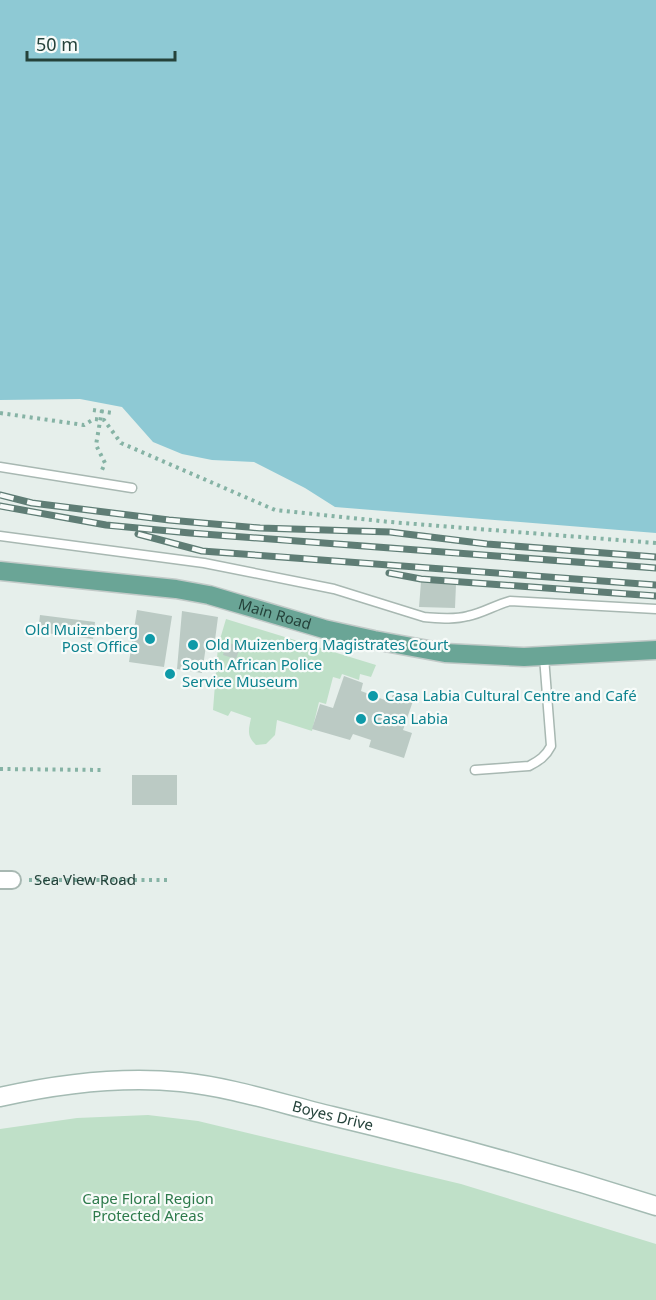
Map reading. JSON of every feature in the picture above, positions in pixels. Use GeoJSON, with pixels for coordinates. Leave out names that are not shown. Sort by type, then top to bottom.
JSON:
{"type":"FeatureCollection","features":[{"type":"Feature","properties":{"kind":"main road","name":"Main Road"},"geometry":{"type":"LineString","coordinates":[[0,572],[143,584],[209,595],[324,629],[445,653],[544,657],[656,650]]}},
{"type":"Feature","properties":{"kind":"main road","name":"Boyes Drive"},"geometry":{"type":"LineString","coordinates":[[0,1097],[89,1083],[129,1080],[182,1082],[249,1095],[426,1139],[656,1206]]}},
{"type":"Feature","properties":{"kind":"lane"},"geometry":{"type":"LineString","coordinates":[[0,467],[132,488]]}},
{"type":"Feature","properties":{"kind":"lane"},"geometry":{"type":"LineString","coordinates":[[0,536],[204,563],[334,589],[424,617],[468,616],[510,601],[656,609]]}},
{"type":"Feature","properties":{"kind":"lane"},"geometry":{"type":"LineString","coordinates":[[475,770],[529,766],[548,753],[551,746],[544,657]]}},
{"type":"Feature","properties":{"kind":"path"},"geometry":{"type":"LineString","coordinates":[[93,410],[113,413]]}},
{"type":"Feature","properties":{"kind":"path"},"geometry":{"type":"LineString","coordinates":[[98,482],[105,463],[96,445],[102,410]]}},
{"type":"Feature","properties":{"kind":"path"},"geometry":{"type":"LineString","coordinates":[[0,413],[84,425],[94,419],[104,420],[122,443],[275,510],[390,522],[656,543]]}},
{"type":"Feature","properties":{"kind":"path"},"geometry":{"type":"LineString","coordinates":[[0,769],[104,770]]}},
{"type":"Feature","properties":{"kind":"path","name":"Sea View Road"},"geometry":{"type":"LineString","coordinates":[[6,880],[170,880]]}},
{"type":"Feature","properties":{"kind":"green space"},"geometry":{"type":"Polygon","coordinates":[[[226,619],[376,665],[371,677],[360,674],[359,680],[342,674],[340,679],[333,677],[326,704],[319,702],[312,731],[277,720],[275,735],[266,744],[256,745],[249,735],[251,718],[231,711],[228,716],[213,710],[218,646],[226,619]]]}},
{"type":"Feature","properties":{"kind":"green space","name":"Cape Floral Region Protected Areas"},"geometry":{"type":"Polygon","coordinates":[[[148,1115],[198,1121],[461,1184],[656,1244],[656,1300],[0,1300],[0,1129],[77,1118],[148,1115]]]}},
{"type":"Feature","properties":{"kind":"water"},"geometry":{"type":"Polygon","coordinates":[[[0,0],[656,0],[656,533],[335,507],[305,488],[254,462],[212,460],[182,454],[153,442],[122,407],[80,399],[0,400],[0,0]]]}},
{"type":"Feature","properties":{"kind":"building"},"geometry":{"type":"Polygon","coordinates":[[[421,582],[456,584],[455,608],[419,607],[421,582]]]}},
{"type":"Feature","properties":{"kind":"building","name":"Old Muizenberg Post Office"},"geometry":{"type":"Polygon","coordinates":[[[137,610],[172,616],[164,667],[129,662],[137,610]]]}},
{"type":"Feature","properties":{"kind":"building","name":"Old Muizenberg Magistrates Court"},"geometry":{"type":"Polygon","coordinates":[[[182,611],[218,617],[215,640],[207,639],[202,673],[177,669],[182,611]]]}},
{"type":"Feature","properties":{"kind":"building"},"geometry":{"type":"Polygon","coordinates":[[[40,615],[95,622],[93,639],[38,632],[40,615]]]}},
{"type":"Feature","properties":{"kind":"building"},"geometry":{"type":"Polygon","coordinates":[[[227,642],[240,647],[236,659],[223,655],[227,642]]]}},
{"type":"Feature","properties":{"kind":"building","name":"Casa Labia"},"geometry":{"type":"Polygon","coordinates":[[[344,676],[363,683],[361,691],[390,702],[394,692],[414,698],[403,730],[412,733],[404,758],[369,747],[371,740],[353,734],[350,740],[312,729],[320,704],[333,708],[344,676]]]}},
{"type":"Feature","properties":{"kind":"building"},"geometry":{"type":"Polygon","coordinates":[[[132,775],[177,775],[177,805],[132,805],[132,775]]]}},
{"type":"Feature","properties":{"kind":"railway"},"geometry":{"type":"LineString","coordinates":[[0,495],[32,503],[169,520],[260,528],[390,532],[487,544],[656,557]]}},
{"type":"Feature","properties":{"kind":"railway"},"geometry":{"type":"LineString","coordinates":[[0,506],[106,525],[190,533],[656,568]]}},
{"type":"Feature","properties":{"kind":"railway"},"geometry":{"type":"LineString","coordinates":[[138,534],[202,551],[656,585]]}},
{"type":"Feature","properties":{"kind":"railway"},"geometry":{"type":"LineString","coordinates":[[389,573],[421,579],[656,596]]}},
{"type":"Feature","properties":{"kind":"place","name":"Old Muizenberg Post Office"},"geometry":{"type":"Point","coordinates":[150,639]}},
{"type":"Feature","properties":{"kind":"place","name":"Old Muizenberg Magistrates Court"},"geometry":{"type":"Point","coordinates":[193,645]}},
{"type":"Feature","properties":{"kind":"place","name":"South African Police Service Museum"},"geometry":{"type":"Point","coordinates":[170,674]}},
{"type":"Feature","properties":{"kind":"place","name":"Casa Labia Cultural Centre and Café"},"geometry":{"type":"Point","coordinates":[373,696]}},
{"type":"Feature","properties":{"kind":"place","name":"Casa Labia"},"geometry":{"type":"Point","coordinates":[361,719]}}]}
